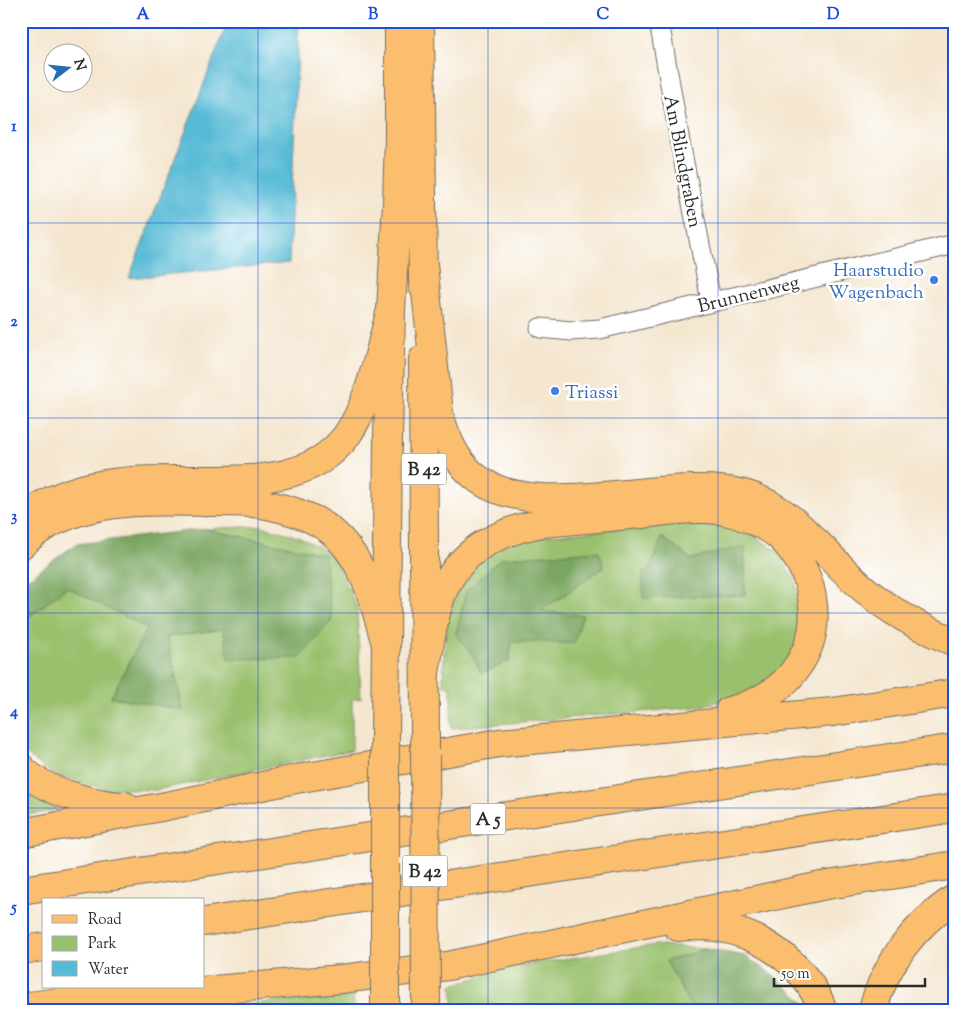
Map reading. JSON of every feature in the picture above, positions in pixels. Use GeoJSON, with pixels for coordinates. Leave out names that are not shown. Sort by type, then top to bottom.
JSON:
{"type":"FeatureCollection","features":[{"type":"Feature","properties":{"kind":"main road","name":"B 42"},"geometry":{"type":"LineString","coordinates":[[384,1010],[385,641],[391,310],[398,202],[399,21]]}},
{"type":"Feature","properties":{"kind":"main road","name":"B 42"},"geometry":{"type":"LineString","coordinates":[[420,21],[423,264],[426,1010]]}},
{"type":"Feature","properties":{"kind":"main road"},"geometry":{"type":"LineString","coordinates":[[423,264],[439,413],[455,453],[474,476],[506,493],[541,498],[573,498],[689,488],[744,494],[769,503],[790,517],[864,589],[903,618],[934,634],[955,642]]}},
{"type":"Feature","properties":{"kind":"main road"},"geometry":{"type":"LineString","coordinates":[[21,517],[62,495],[105,484],[157,480],[250,480],[270,478],[294,472],[316,463],[333,452],[347,435],[362,408],[391,310]]}},
{"type":"Feature","properties":{"kind":"main road"},"geometry":{"type":"LineString","coordinates":[[21,545],[31,535],[69,515],[109,505],[169,501],[238,502],[271,506],[300,514],[339,538],[354,558],[365,579],[385,641]]}},
{"type":"Feature","properties":{"kind":"main road"},"geometry":{"type":"LineString","coordinates":[[425,673],[433,628],[445,587],[455,570],[475,549],[508,531],[543,522],[706,510],[736,514],[764,526],[779,536],[792,551],[805,572],[811,592],[814,613],[812,632],[800,664],[775,691],[745,707],[714,715],[631,730]]}},
{"type":"Feature","properties":{"kind":"main road"},"geometry":{"type":"LineString","coordinates":[[21,833],[296,779],[499,744],[833,712],[955,693]]}},
{"type":"Feature","properties":{"kind":"main road","name":"A 5"},"geometry":{"type":"LineString","coordinates":[[21,890],[955,748]]}},
{"type":"Feature","properties":{"kind":"main road"},"geometry":{"type":"LineString","coordinates":[[21,768],[26,773],[58,791],[86,801],[111,806],[161,807]]}},
{"type":"Feature","properties":{"kind":"main road"},"geometry":{"type":"LineString","coordinates":[[205,922],[955,808]]}},
{"type":"Feature","properties":{"kind":"main road"},"geometry":{"type":"LineString","coordinates":[[21,1008],[126,993],[177,993],[341,979],[429,968],[821,886],[955,866]]}},
{"type":"Feature","properties":{"kind":"main road"},"geometry":{"type":"LineString","coordinates":[[873,1010],[886,974],[901,949],[924,922],[955,898]]}},
{"type":"Feature","properties":{"kind":"main road"},"geometry":{"type":"LineString","coordinates":[[609,930],[705,926],[749,936],[766,945],[796,967],[809,981],[818,996],[823,1010]]}},
{"type":"Feature","properties":{"kind":"main road"},"geometry":{"type":"LineString","coordinates":[[21,950],[42,947]]}},
{"type":"Feature","properties":{"kind":"main road"},"geometry":{"type":"LineString","coordinates":[[80,1010],[177,993]]}},
{"type":"Feature","properties":{"kind":"street","name":"Am Blindgraben"},"geometry":{"type":"LineString","coordinates":[[659,21],[681,151],[711,302]]}},
{"type":"Feature","properties":{"kind":"street","name":"Brunnenweg"},"geometry":{"type":"LineString","coordinates":[[540,328],[571,331],[600,329],[955,244]]}},
{"type":"Feature","properties":{"kind":"green space"},"geometry":{"type":"Polygon","coordinates":[[[701,521],[746,530],[776,550],[795,579],[800,629],[791,657],[774,678],[748,694],[697,707],[451,728],[451,686],[443,686],[444,652],[449,614],[460,584],[476,563],[501,545],[535,536],[701,521]],[[599,551],[475,659],[481,673],[540,611],[604,567],[599,551]]]}},
{"type":"Feature","properties":{"kind":"green space"},"geometry":{"type":"Polygon","coordinates":[[[261,526],[300,537],[332,554],[357,607],[361,698],[352,699],[352,750],[156,790],[102,788],[52,774],[21,750],[21,623],[67,587],[148,628],[112,697],[182,710],[166,637],[224,629],[324,554],[204,529],[261,526]]]}},
{"type":"Feature","properties":{"kind":"green space"},"geometry":{"type":"Polygon","coordinates":[[[204,529],[324,554],[332,620],[300,658],[229,659],[223,629],[167,637],[183,710],[111,697],[147,628],[67,587],[21,623],[21,588],[26,580],[76,544],[204,529]]]}},
{"type":"Feature","properties":{"kind":"green space"},"geometry":{"type":"Polygon","coordinates":[[[662,537],[691,559],[745,546],[745,595],[643,598],[643,573],[650,568],[662,537]]]}},
{"type":"Feature","properties":{"kind":"green space"},"geometry":{"type":"Polygon","coordinates":[[[598,551],[604,567],[541,611],[583,615],[574,643],[512,642],[509,661],[481,674],[475,659],[456,634],[466,591],[501,558],[598,551]]]}},
{"type":"Feature","properties":{"kind":"green space"},"geometry":{"type":"Polygon","coordinates":[[[21,783],[58,810],[21,816],[21,783]]]}},
{"type":"Feature","properties":{"kind":"green space"},"geometry":{"type":"Polygon","coordinates":[[[655,945],[706,949],[666,961],[693,1010],[454,1010],[452,985],[513,967],[655,945]]]}},
{"type":"Feature","properties":{"kind":"green space"},"geometry":{"type":"Polygon","coordinates":[[[706,949],[745,956],[770,973],[803,1001],[805,1010],[693,1010],[666,961],[706,949]]]}},
{"type":"Feature","properties":{"kind":"green space"},"geometry":{"type":"Polygon","coordinates":[[[354,996],[353,1010],[175,1010],[354,996]]]}},
{"type":"Feature","properties":{"kind":"water"},"geometry":{"type":"Polygon","coordinates":[[[228,21],[299,21],[289,263],[129,278],[228,21]]]}},
{"type":"Feature","properties":{"kind":"place","name":"Haarstudio Wagenbach"},"geometry":{"type":"Point","coordinates":[934,280]}},
{"type":"Feature","properties":{"kind":"place","name":"Triassi"},"geometry":{"type":"Point","coordinates":[555,391]}}]}
